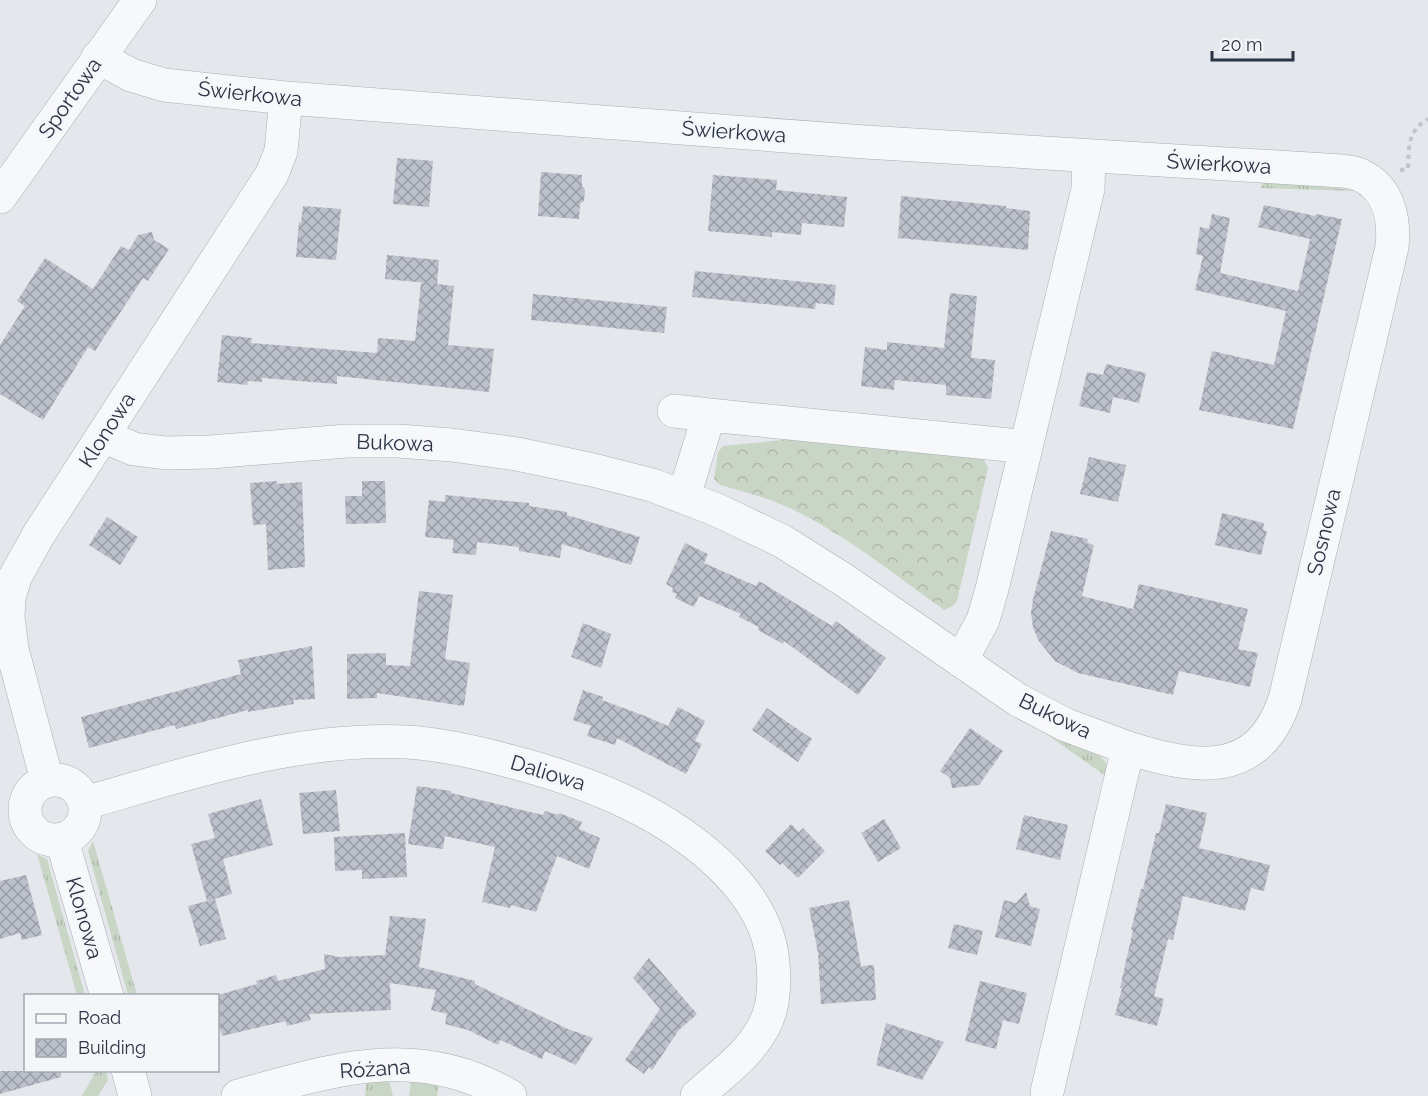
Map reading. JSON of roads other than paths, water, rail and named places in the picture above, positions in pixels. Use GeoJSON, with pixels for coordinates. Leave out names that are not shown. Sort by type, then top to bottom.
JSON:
{"type":"FeatureCollection","features":[{"type":"Feature","properties":{"kind":"street","name":"Sportowa"},"geometry":{"type":"LineString","coordinates":[[0,197],[140,0]]}},
{"type":"Feature","properties":{"kind":"street","name":"Świerkowa"},"geometry":{"type":"LineString","coordinates":[[98,57],[131,75],[164,85],[286,98],[865,142],[1342,171],[1360,175],[1374,184]]}},
{"type":"Feature","properties":{"kind":"street","name":"Klonowa"},"geometry":{"type":"LineString","coordinates":[[47,780],[9,633],[9,598],[15,577],[272,174],[281,151],[286,98]]}},
{"type":"Feature","properties":{"kind":"street"},"geometry":{"type":"LineString","coordinates":[[961,661],[983,620],[1088,189],[1089,156]]}},
{"type":"Feature","properties":{"kind":"street","name":"Sosnowa"},"geometry":{"type":"LineString","coordinates":[[1128,747],[1168,760],[1190,764],[1211,764],[1234,758],[1254,748],[1268,735],[1278,719],[1285,699],[1392,247],[1394,228],[1391,212],[1385,197],[1374,184]]}},
{"type":"Feature","properties":{"kind":"street"},"geometry":{"type":"LineString","coordinates":[[675,411],[1009,445],[1025,449]]}},
{"type":"Feature","properties":{"kind":"street"},"geometry":{"type":"LineString","coordinates":[[684,496],[709,415]]}},
{"type":"Feature","properties":{"kind":"street","name":"Bukowa"},"geometry":{"type":"LineString","coordinates":[[103,436],[134,449],[166,453],[199,453],[347,441],[398,441],[476,447],[582,467],[684,496],[747,524],[815,561],[1018,700],[1042,714],[1066,726],[1128,747]]}},
{"type":"Feature","properties":{"kind":"street","name":"Daliowa"},"geometry":{"type":"LineString","coordinates":[[85,803],[293,749],[382,742],[435,745],[495,758],[560,776],[621,799],[671,826],[698,845],[741,887],[755,907],[767,931],[775,980],[772,1004],[765,1026],[739,1059],[697,1096]]}},
{"type":"Feature","properties":{"kind":"street"},"geometry":{"type":"LineString","coordinates":[[1047,1092],[1128,747]]}},
{"type":"Feature","properties":{"kind":"street"},"geometry":{"type":"LineString","coordinates":[[47,780],[65,781],[80,792],[85,803],[85,814],[80,827],[72,835],[62,840],[50,840],[39,836],[31,829],[13,823],[24,808],[27,797],[34,787],[47,780]]}},
{"type":"Feature","properties":{"kind":"street","name":"Klonowa"},"geometry":{"type":"LineString","coordinates":[[62,840],[106,994]]}},
{"type":"Feature","properties":{"kind":"street","name":"Różana"},"geometry":{"type":"LineString","coordinates":[[238,1096],[328,1072],[385,1064],[418,1065],[450,1071],[485,1083],[510,1096]]}},
{"type":"Feature","properties":{"kind":"street"},"geometry":{"type":"LineString","coordinates":[[128,1072],[135,1096]]}}]}
